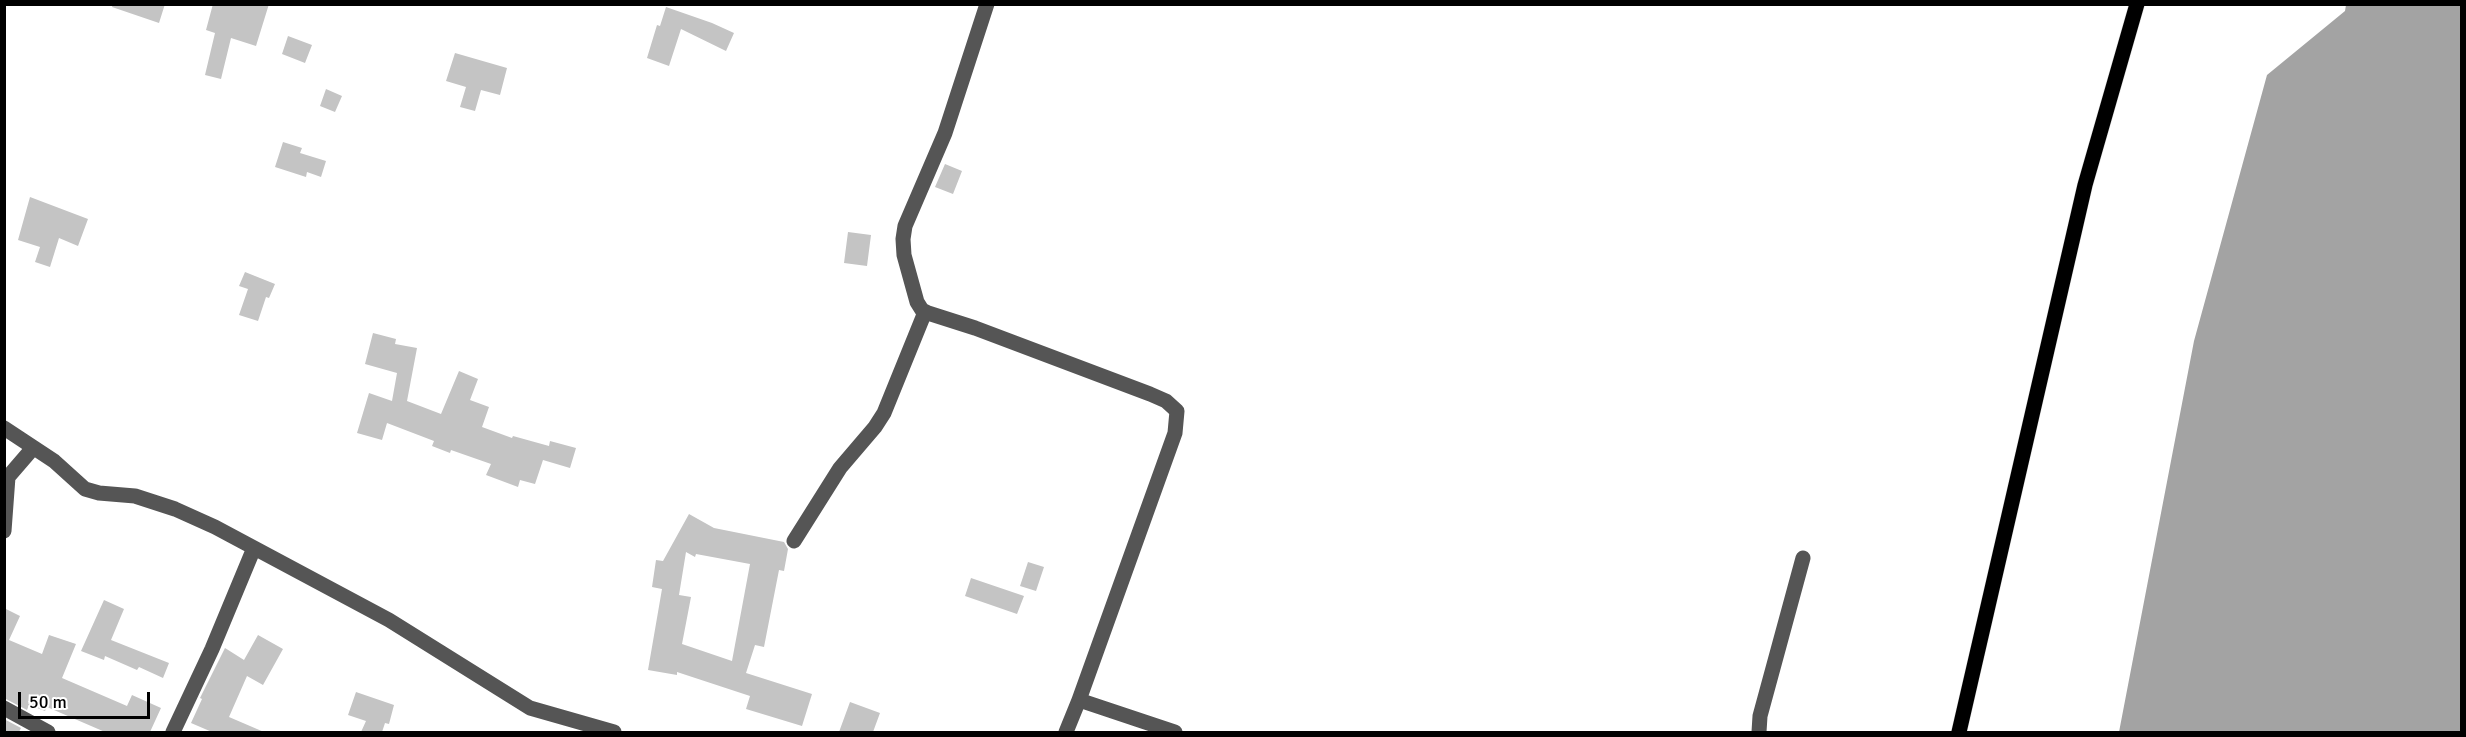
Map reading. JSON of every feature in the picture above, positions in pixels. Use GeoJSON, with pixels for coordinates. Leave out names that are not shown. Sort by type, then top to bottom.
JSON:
{"type":"FeatureCollection","features":[{"type":"Feature","properties":{"kind":"main road"},"geometry":{"type":"LineString","coordinates":[[1959,732],[2085,185],[2137,4]]}},
{"type":"Feature","properties":{"kind":"street"},"geometry":{"type":"LineString","coordinates":[[987,4],[945,133],[905,226],[903,239],[908,271],[917,302],[925,312],[975,328],[1150,394],[1166,401],[1177,411],[1175,433],[1066,732]]}},
{"type":"Feature","properties":{"kind":"street"},"geometry":{"type":"LineString","coordinates":[[794,541],[840,468],[884,413],[925,312]]}},
{"type":"Feature","properties":{"kind":"street"},"geometry":{"type":"LineString","coordinates":[[4,428],[54,461],[85,489],[99,493],[135,496],[175,509],[389,620],[530,708],[614,732]]}},
{"type":"Feature","properties":{"kind":"street"},"geometry":{"type":"LineString","coordinates":[[4,531],[6,490],[11,472],[33,448]]}},
{"type":"Feature","properties":{"kind":"street"},"geometry":{"type":"LineString","coordinates":[[173,732],[212,649],[254,548]]}},
{"type":"Feature","properties":{"kind":"street"},"geometry":{"type":"LineString","coordinates":[[1759,732],[1760,716],[1803,558]]}},
{"type":"Feature","properties":{"kind":"street"},"geometry":{"type":"LineString","coordinates":[[1079,700],[1176,732]]}},
{"type":"Feature","properties":{"kind":"street"},"geometry":{"type":"LineString","coordinates":[[4,708],[48,732]]}},
{"type":"Feature","properties":{"kind":"shaded area"},"geometry":{"type":"Polygon","coordinates":[[[2346,5],[2461,5],[2461,732],[2119,732],[2194,341],[2267,75],[2345,11],[2346,5]]]}},
{"type":"Feature","properties":{"kind":"building"},"geometry":{"type":"Polygon","coordinates":[[[113,4],[165,4],[159,23],[112,7],[113,4]]]}},
{"type":"Feature","properties":{"kind":"building"},"geometry":{"type":"Polygon","coordinates":[[[213,4],[269,4],[256,46],[231,38],[221,79],[205,75],[215,33],[206,30],[213,4]]]}},
{"type":"Feature","properties":{"kind":"building"},"geometry":{"type":"Polygon","coordinates":[[[666,7],[734,33],[726,51],[681,29],[669,66],[647,58],[657,25],[660,26],[666,7]]]}},
{"type":"Feature","properties":{"kind":"building"},"geometry":{"type":"Polygon","coordinates":[[[288,36],[312,45],[305,63],[282,54],[288,36]]]}},
{"type":"Feature","properties":{"kind":"building"},"geometry":{"type":"Polygon","coordinates":[[[455,53],[507,68],[500,95],[481,90],[475,111],[460,107],[466,87],[446,81],[455,53]]]}},
{"type":"Feature","properties":{"kind":"building"},"geometry":{"type":"Polygon","coordinates":[[[326,89],[342,96],[335,112],[320,106],[326,89]]]}},
{"type":"Feature","properties":{"kind":"building"},"geometry":{"type":"Polygon","coordinates":[[[283,142],[302,148],[300,153],[326,161],[321,177],[307,172],[306,177],[275,167],[283,142]]]}},
{"type":"Feature","properties":{"kind":"building"},"geometry":{"type":"Polygon","coordinates":[[[945,164],[962,171],[953,194],[935,187],[945,164]]]}},
{"type":"Feature","properties":{"kind":"building"},"geometry":{"type":"Polygon","coordinates":[[[30,197],[88,219],[78,246],[59,238],[50,267],[35,262],[40,247],[18,240],[30,197]]]}},
{"type":"Feature","properties":{"kind":"building"},"geometry":{"type":"Polygon","coordinates":[[[848,232],[871,235],[867,266],[844,263],[848,232]]]}},
{"type":"Feature","properties":{"kind":"building"},"geometry":{"type":"Polygon","coordinates":[[[245,272],[275,284],[269,298],[266,297],[258,321],[239,315],[248,289],[239,286],[245,272]]]}},
{"type":"Feature","properties":{"kind":"building"},"geometry":{"type":"Polygon","coordinates":[[[373,333],[396,339],[395,344],[417,348],[407,401],[441,414],[459,371],[478,379],[470,400],[489,407],[482,427],[512,438],[513,436],[549,446],[550,441],[576,448],[570,468],[543,460],[535,484],[520,480],[518,487],[486,475],[491,464],[432,446],[434,441],[387,423],[382,440],[357,433],[369,393],[392,401],[397,373],[365,364],[373,333]]]}},
{"type":"Feature","properties":{"kind":"building"},"geometry":{"type":"Polygon","coordinates":[[[689,514],[714,528],[784,542],[788,549],[784,571],[779,570],[764,647],[755,645],[746,673],[812,694],[802,726],[746,709],[750,696],[677,672],[677,675],[648,670],[662,589],[652,587],[656,560],[663,561],[689,514]],[[686,552],[679,595],[691,597],[682,644],[732,661],[750,564],[696,554],[695,557],[686,552]]]}},
{"type":"Feature","properties":{"kind":"building"},"geometry":{"type":"Polygon","coordinates":[[[1028,562],[1044,567],[1036,591],[1020,586],[1028,562]]]}},
{"type":"Feature","properties":{"kind":"building"},"geometry":{"type":"Polygon","coordinates":[[[971,578],[1024,596],[1017,614],[965,596],[971,578]]]}},
{"type":"Feature","properties":{"kind":"building"},"geometry":{"type":"Polygon","coordinates":[[[104,600],[124,609],[111,640],[169,663],[163,678],[139,667],[137,670],[105,656],[104,660],[81,651],[104,600]]]}},
{"type":"Feature","properties":{"kind":"building"},"geometry":{"type":"Polygon","coordinates":[[[4,608],[20,616],[9,640],[42,654],[49,635],[76,644],[62,678],[127,706],[132,695],[161,708],[150,732],[105,732],[47,707],[45,711],[29,705],[27,710],[4,698],[4,608]]]}},
{"type":"Feature","properties":{"kind":"building"},"geometry":{"type":"Polygon","coordinates":[[[258,635],[283,649],[263,685],[247,676],[229,717],[264,732],[212,732],[191,723],[202,699],[200,698],[225,648],[244,660],[258,635]]]}},
{"type":"Feature","properties":{"kind":"building"},"geometry":{"type":"Polygon","coordinates":[[[356,692],[394,705],[389,724],[385,723],[382,732],[361,732],[366,721],[348,715],[356,692]]]}},
{"type":"Feature","properties":{"kind":"building"},"geometry":{"type":"Polygon","coordinates":[[[850,702],[880,713],[873,732],[839,732],[850,702]]]}},
{"type":"Feature","properties":{"kind":"building"},"geometry":{"type":"Polygon","coordinates":[[[4,719],[21,728],[19,732],[4,732],[4,719]]]}}]}
